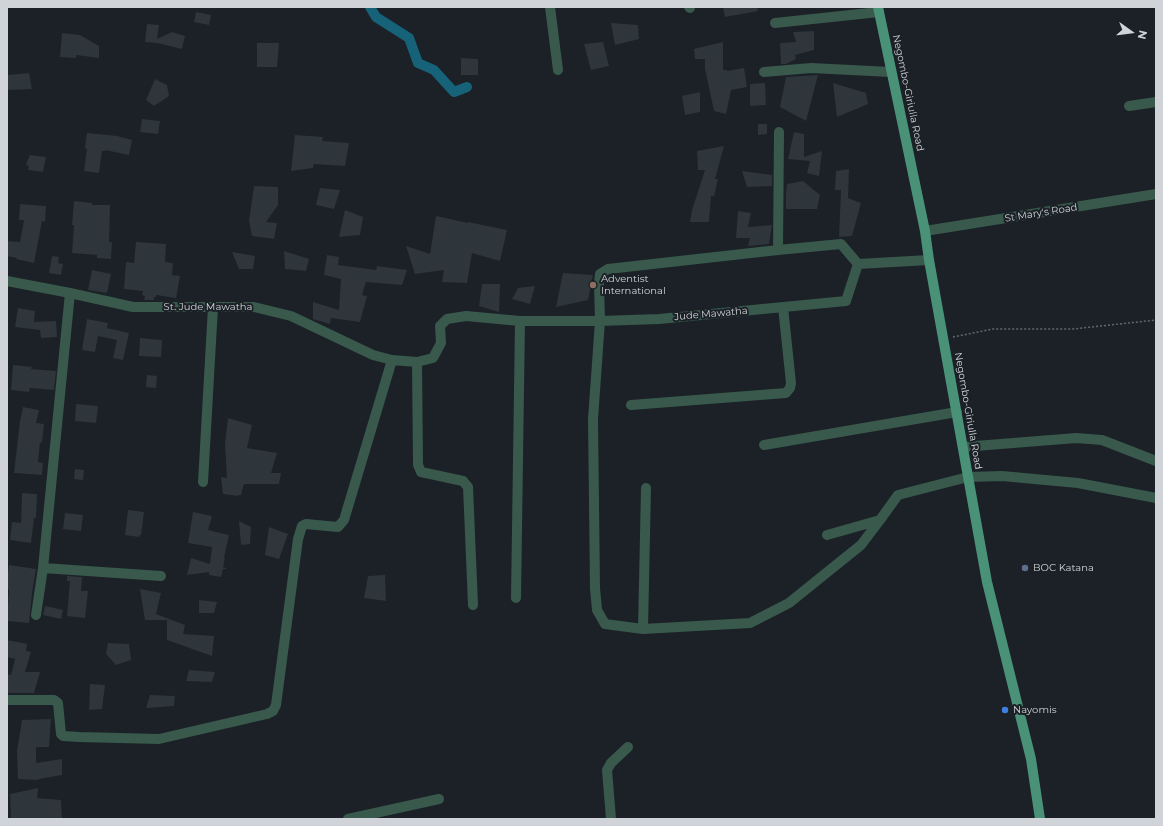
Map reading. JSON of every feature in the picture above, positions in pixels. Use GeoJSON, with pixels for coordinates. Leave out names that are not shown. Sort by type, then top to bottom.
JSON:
{"type":"FeatureCollection","features":[{"type":"Feature","properties":{"kind":"main road","name":"Negombo-Giriulla Road"},"geometry":{"type":"LineString","coordinates":[[878,10],[925,231],[987,582],[1031,759],[1040,819]]}},
{"type":"Feature","properties":{"kind":"street"},"geometry":{"type":"LineString","coordinates":[[550,7],[558,70]]}},
{"type":"Feature","properties":{"kind":"street"},"geometry":{"type":"LineString","coordinates":[[775,23],[878,10]]}},
{"type":"Feature","properties":{"kind":"street"},"geometry":{"type":"LineString","coordinates":[[764,72],[811,68],[891,72]]}},
{"type":"Feature","properties":{"kind":"street"},"geometry":{"type":"LineString","coordinates":[[1129,106],[1156,102]]}},
{"type":"Feature","properties":{"kind":"street"},"geometry":{"type":"LineString","coordinates":[[778,250],[779,132]]}},
{"type":"Feature","properties":{"kind":"street","name":"St Mary's Road"},"geometry":{"type":"LineString","coordinates":[[925,231],[1156,194]]}},
{"type":"Feature","properties":{"kind":"street"},"geometry":{"type":"LineString","coordinates":[[929,260],[858,264],[841,244],[608,269],[600,274],[600,321],[593,419],[595,588],[597,610],[605,624],[643,629],[750,623],[789,603],[861,546],[898,495],[968,478],[1002,476],[1078,482],[1156,498]]}},
{"type":"Feature","properties":{"kind":"street","name":"Jude Mawatha"},"geometry":{"type":"LineString","coordinates":[[466,316],[520,321],[659,319],[846,301],[858,264]]}},
{"type":"Feature","properties":{"kind":"street","name":"St. Jude Mawatha"},"geometry":{"type":"LineString","coordinates":[[7,281],[133,307],[254,307],[291,316],[373,355],[392,360],[417,362],[433,358],[441,343],[440,326],[447,319],[466,316]]}},
{"type":"Feature","properties":{"kind":"street"},"geometry":{"type":"LineString","coordinates":[[36,615],[43,568],[70,293]]}},
{"type":"Feature","properties":{"kind":"street"},"geometry":{"type":"LineString","coordinates":[[202,482],[213,307]]}},
{"type":"Feature","properties":{"kind":"street"},"geometry":{"type":"LineString","coordinates":[[631,406],[786,392],[792,383],[783,307]]}},
{"type":"Feature","properties":{"kind":"street"},"geometry":{"type":"LineString","coordinates":[[516,598],[520,321]]}},
{"type":"Feature","properties":{"kind":"street"},"geometry":{"type":"LineString","coordinates":[[7,700],[54,700],[58,703],[60,734],[63,736],[79,738],[159,739],[267,714],[273,711],[276,704],[298,539],[302,526],[306,524],[338,527],[344,520],[392,360]]}},
{"type":"Feature","properties":{"kind":"street"},"geometry":{"type":"LineString","coordinates":[[417,362],[418,465],[421,472],[463,480],[468,487],[473,605]]}},
{"type":"Feature","properties":{"kind":"street"},"geometry":{"type":"LineString","coordinates":[[764,445],[956,412]]}},
{"type":"Feature","properties":{"kind":"street"},"geometry":{"type":"LineString","coordinates":[[963,447],[1076,438],[1102,440],[1156,462]]}},
{"type":"Feature","properties":{"kind":"street"},"geometry":{"type":"LineString","coordinates":[[643,629],[646,488]]}},
{"type":"Feature","properties":{"kind":"street"},"geometry":{"type":"LineString","coordinates":[[827,534],[880,520]]}},
{"type":"Feature","properties":{"kind":"street"},"geometry":{"type":"LineString","coordinates":[[43,568],[161,576]]}},
{"type":"Feature","properties":{"kind":"street"},"geometry":{"type":"LineString","coordinates":[[611,819],[607,770],[611,763],[628,747]]}},
{"type":"Feature","properties":{"kind":"street"},"geometry":{"type":"LineString","coordinates":[[348,819],[439,799]]}},
{"type":"Feature","properties":{"kind":"path"},"geometry":{"type":"LineString","coordinates":[[943,339],[993,328],[1073,329],[1156,320]]}},
{"type":"Feature","properties":{"kind":"building"},"geometry":{"type":"Polygon","coordinates":[[[723,7],[757,7],[758,11],[725,17],[723,7]]]}},
{"type":"Feature","properties":{"kind":"building"},"geometry":{"type":"Polygon","coordinates":[[[196,12],[211,15],[209,25],[194,22],[196,12]]]}},
{"type":"Feature","properties":{"kind":"building"},"geometry":{"type":"Polygon","coordinates":[[[611,23],[638,25],[639,39],[615,45],[611,23]]]}},
{"type":"Feature","properties":{"kind":"building"},"geometry":{"type":"Polygon","coordinates":[[[147,24],[159,25],[157,39],[172,32],[185,36],[182,49],[157,43],[145,42],[147,24]]]}},
{"type":"Feature","properties":{"kind":"building"},"geometry":{"type":"Polygon","coordinates":[[[814,31],[814,50],[795,55],[796,59],[786,64],[781,64],[780,43],[796,42],[793,32],[814,31]]]}},
{"type":"Feature","properties":{"kind":"building"},"geometry":{"type":"Polygon","coordinates":[[[62,33],[80,35],[99,46],[99,58],[76,55],[76,58],[60,57],[62,33]]]}},
{"type":"Feature","properties":{"kind":"building"},"geometry":{"type":"Polygon","coordinates":[[[603,42],[609,66],[591,70],[584,44],[603,42]]]}},
{"type":"Feature","properties":{"kind":"building"},"geometry":{"type":"Polygon","coordinates":[[[723,42],[723,70],[727,71],[744,68],[747,87],[731,90],[726,114],[714,111],[705,69],[705,59],[695,59],[694,49],[723,42]]]}},
{"type":"Feature","properties":{"kind":"building"},"geometry":{"type":"Polygon","coordinates":[[[257,43],[279,43],[277,67],[257,67],[257,43]]]}},
{"type":"Feature","properties":{"kind":"building"},"geometry":{"type":"Polygon","coordinates":[[[461,58],[478,59],[478,75],[461,75],[461,58]]]}},
{"type":"Feature","properties":{"kind":"building"},"geometry":{"type":"Polygon","coordinates":[[[29,73],[32,89],[7,90],[8,75],[29,73]]]}},
{"type":"Feature","properties":{"kind":"building"},"geometry":{"type":"Polygon","coordinates":[[[818,75],[806,121],[780,107],[786,77],[818,75]]]}},
{"type":"Feature","properties":{"kind":"building"},"geometry":{"type":"Polygon","coordinates":[[[155,79],[167,85],[169,96],[154,106],[146,100],[155,79]]]}},
{"type":"Feature","properties":{"kind":"building"},"geometry":{"type":"Polygon","coordinates":[[[765,83],[766,105],[750,106],[750,84],[765,83]]]}},
{"type":"Feature","properties":{"kind":"building"},"geometry":{"type":"Polygon","coordinates":[[[833,83],[866,93],[868,104],[837,117],[833,83]]]}},
{"type":"Feature","properties":{"kind":"building"},"geometry":{"type":"Polygon","coordinates":[[[700,92],[700,112],[685,115],[682,96],[700,92]]]}},
{"type":"Feature","properties":{"kind":"building"},"geometry":{"type":"Polygon","coordinates":[[[142,119],[160,121],[158,134],[140,132],[142,119]]]}},
{"type":"Feature","properties":{"kind":"building"},"geometry":{"type":"Polygon","coordinates":[[[758,124],[767,124],[767,134],[758,135],[758,124]]]}},
{"type":"Feature","properties":{"kind":"building"},"geometry":{"type":"Polygon","coordinates":[[[794,132],[804,134],[804,157],[822,151],[819,176],[807,173],[810,161],[788,159],[794,132]]]}},
{"type":"Feature","properties":{"kind":"building"},"geometry":{"type":"Polygon","coordinates":[[[87,133],[117,136],[132,140],[129,155],[105,150],[102,151],[99,173],[84,171],[87,149],[85,148],[87,133]]]}},
{"type":"Feature","properties":{"kind":"building"},"geometry":{"type":"Polygon","coordinates":[[[295,135],[323,137],[322,141],[349,143],[345,166],[314,164],[313,168],[291,171],[295,135]]]}},
{"type":"Feature","properties":{"kind":"building"},"geometry":{"type":"Polygon","coordinates":[[[724,146],[715,179],[718,179],[714,196],[711,196],[709,222],[690,222],[692,210],[705,170],[698,170],[697,151],[724,146]]]}},
{"type":"Feature","properties":{"kind":"building"},"geometry":{"type":"Polygon","coordinates":[[[30,155],[46,157],[43,172],[28,170],[29,167],[26,164],[30,155]]]}},
{"type":"Feature","properties":{"kind":"building"},"geometry":{"type":"Polygon","coordinates":[[[849,169],[848,198],[861,203],[852,236],[839,237],[841,190],[835,190],[836,171],[849,169]]]}},
{"type":"Feature","properties":{"kind":"building"},"geometry":{"type":"Polygon","coordinates":[[[742,171],[772,175],[772,186],[747,187],[742,171]]]}},
{"type":"Feature","properties":{"kind":"building"},"geometry":{"type":"Polygon","coordinates":[[[803,181],[820,195],[817,209],[786,209],[787,184],[803,181]]]}},
{"type":"Feature","properties":{"kind":"building"},"geometry":{"type":"Polygon","coordinates":[[[254,186],[278,187],[278,205],[266,222],[277,223],[274,239],[252,236],[249,221],[254,186]]]}},
{"type":"Feature","properties":{"kind":"building"},"geometry":{"type":"Polygon","coordinates":[[[320,188],[340,190],[334,209],[316,205],[320,188]]]}},
{"type":"Feature","properties":{"kind":"building"},"geometry":{"type":"Polygon","coordinates":[[[74,201],[92,203],[92,205],[110,205],[109,242],[112,242],[111,259],[97,258],[97,255],[72,253],[74,201]]]}},
{"type":"Feature","properties":{"kind":"building"},"geometry":{"type":"Polygon","coordinates":[[[20,204],[46,206],[45,222],[42,221],[34,263],[7,256],[7,241],[20,242],[24,220],[19,220],[20,204]]]}},
{"type":"Feature","properties":{"kind":"building"},"geometry":{"type":"Polygon","coordinates":[[[345,210],[363,217],[360,235],[339,237],[345,210]]]}},
{"type":"Feature","properties":{"kind":"building"},"geometry":{"type":"Polygon","coordinates":[[[738,211],[751,213],[748,227],[772,225],[769,244],[748,246],[750,238],[736,238],[738,211]]]}},
{"type":"Feature","properties":{"kind":"building"},"geometry":{"type":"Polygon","coordinates":[[[436,216],[507,230],[500,261],[472,253],[467,283],[442,282],[444,270],[415,274],[406,246],[430,254],[436,216]]]}},
{"type":"Feature","properties":{"kind":"building"},"geometry":{"type":"Polygon","coordinates":[[[136,242],[166,244],[165,262],[173,263],[172,275],[180,276],[176,298],[156,295],[154,300],[144,300],[145,296],[142,295],[143,291],[124,289],[126,262],[134,263],[136,242]]]}},
{"type":"Feature","properties":{"kind":"building"},"geometry":{"type":"Polygon","coordinates":[[[284,251],[309,259],[306,271],[285,269],[284,251]]]}},
{"type":"Feature","properties":{"kind":"building"},"geometry":{"type":"Polygon","coordinates":[[[232,252],[255,256],[253,269],[239,269],[232,252]]]}},
{"type":"Feature","properties":{"kind":"building"},"geometry":{"type":"Polygon","coordinates":[[[327,255],[339,257],[338,265],[376,270],[377,266],[407,270],[402,285],[366,282],[362,295],[367,296],[360,322],[331,318],[330,324],[313,319],[313,302],[339,310],[341,279],[324,275],[327,255]]]}},
{"type":"Feature","properties":{"kind":"building"},"geometry":{"type":"Polygon","coordinates":[[[52,256],[59,257],[58,263],[63,264],[61,275],[49,273],[52,256]]]}},
{"type":"Feature","properties":{"kind":"building"},"geometry":{"type":"Polygon","coordinates":[[[92,270],[111,274],[107,293],[88,290],[92,270]]]}},
{"type":"Feature","properties":{"kind":"building"},"geometry":{"type":"Polygon","coordinates":[[[563,273],[593,275],[588,300],[556,307],[563,273]]]}},
{"type":"Feature","properties":{"kind":"building"},"geometry":{"type":"Polygon","coordinates":[[[482,284],[500,284],[499,312],[479,306],[482,284]]]}},
{"type":"Feature","properties":{"kind":"building"},"geometry":{"type":"Polygon","coordinates":[[[535,286],[530,304],[512,299],[518,288],[535,286]]]}},
{"type":"Feature","properties":{"kind":"building"},"geometry":{"type":"Polygon","coordinates":[[[18,308],[35,311],[34,322],[56,321],[57,337],[41,338],[40,330],[15,327],[18,308]]]}},
{"type":"Feature","properties":{"kind":"building"},"geometry":{"type":"Polygon","coordinates":[[[87,319],[108,323],[107,328],[129,333],[123,360],[113,358],[117,340],[98,336],[95,352],[82,350],[87,319]]]}},
{"type":"Feature","properties":{"kind":"building"},"geometry":{"type":"Polygon","coordinates":[[[140,338],[162,340],[161,357],[139,356],[140,338]]]}},
{"type":"Feature","properties":{"kind":"building"},"geometry":{"type":"Polygon","coordinates":[[[13,365],[32,367],[31,369],[56,371],[54,390],[30,388],[29,392],[11,390],[13,365]]]}},
{"type":"Feature","properties":{"kind":"building"},"geometry":{"type":"Polygon","coordinates":[[[147,375],[157,376],[156,388],[146,387],[147,375]]]}},
{"type":"Feature","properties":{"kind":"building"},"geometry":{"type":"Polygon","coordinates":[[[76,404],[98,406],[96,423],[75,421],[76,404]]]}},
{"type":"Feature","properties":{"kind":"building"},"geometry":{"type":"Polygon","coordinates":[[[23,407],[39,410],[36,423],[44,424],[38,462],[43,463],[42,475],[14,473],[23,407]]]}},
{"type":"Feature","properties":{"kind":"building"},"geometry":{"type":"Polygon","coordinates":[[[228,418],[252,425],[247,448],[277,453],[271,473],[281,473],[279,484],[244,484],[241,495],[223,494],[221,477],[227,478],[225,443],[228,418]]]}},
{"type":"Feature","properties":{"kind":"building"},"geometry":{"type":"Polygon","coordinates":[[[75,469],[84,470],[83,480],[74,479],[75,469]]]}},
{"type":"Feature","properties":{"kind":"building"},"geometry":{"type":"Polygon","coordinates":[[[22,493],[37,494],[36,518],[34,518],[31,543],[10,540],[12,522],[21,523],[22,493]]]}},
{"type":"Feature","properties":{"kind":"building"},"geometry":{"type":"Polygon","coordinates":[[[128,510],[144,512],[141,535],[139,537],[125,535],[128,510]]]}},
{"type":"Feature","properties":{"kind":"building"},"geometry":{"type":"Polygon","coordinates":[[[193,512],[212,516],[208,530],[229,535],[223,567],[227,569],[223,569],[221,577],[209,575],[209,572],[187,575],[191,558],[210,564],[212,547],[188,543],[193,512]]]}},
{"type":"Feature","properties":{"kind":"building"},"geometry":{"type":"Polygon","coordinates":[[[65,513],[83,515],[81,531],[63,529],[65,513]]]}},
{"type":"Feature","properties":{"kind":"building"},"geometry":{"type":"Polygon","coordinates":[[[239,521],[251,527],[250,544],[241,545],[239,521]]]}},
{"type":"Feature","properties":{"kind":"building"},"geometry":{"type":"Polygon","coordinates":[[[269,527],[288,534],[279,559],[265,555],[269,527]]]}},
{"type":"Feature","properties":{"kind":"building"},"geometry":{"type":"Polygon","coordinates":[[[9,565],[36,569],[29,623],[7,621],[9,590],[7,589],[7,579],[9,565]]]}},
{"type":"Feature","properties":{"kind":"building"},"geometry":{"type":"Polygon","coordinates":[[[385,575],[386,601],[364,598],[368,576],[385,575]]]}},
{"type":"Feature","properties":{"kind":"building"},"geometry":{"type":"Polygon","coordinates":[[[67,576],[82,577],[81,591],[88,591],[85,618],[67,616],[70,581],[67,581],[67,576]]]}},
{"type":"Feature","properties":{"kind":"building"},"geometry":{"type":"Polygon","coordinates":[[[140,589],[161,593],[156,614],[185,625],[183,634],[214,636],[212,656],[167,640],[167,620],[145,620],[140,589]]]}},
{"type":"Feature","properties":{"kind":"building"},"geometry":{"type":"Polygon","coordinates":[[[199,600],[217,602],[214,613],[199,613],[199,600]]]}},
{"type":"Feature","properties":{"kind":"building"},"geometry":{"type":"Polygon","coordinates":[[[45,606],[63,610],[61,619],[43,615],[45,606]]]}},
{"type":"Feature","properties":{"kind":"building"},"geometry":{"type":"Polygon","coordinates":[[[7,640],[27,644],[26,651],[31,652],[25,672],[40,672],[34,693],[7,693],[7,674],[11,675],[15,659],[7,657],[7,640]]]}},
{"type":"Feature","properties":{"kind":"building"},"geometry":{"type":"Polygon","coordinates":[[[108,643],[129,644],[131,660],[116,665],[106,654],[108,643]]]}},
{"type":"Feature","properties":{"kind":"building"},"geometry":{"type":"Polygon","coordinates":[[[189,670],[215,672],[212,682],[186,681],[189,670]]]}},
{"type":"Feature","properties":{"kind":"building"},"geometry":{"type":"Polygon","coordinates":[[[90,684],[105,685],[102,709],[89,710],[90,684]]]}},
{"type":"Feature","properties":{"kind":"building"},"geometry":{"type":"Polygon","coordinates":[[[150,695],[175,696],[174,706],[146,708],[150,695]]]}},
{"type":"Feature","properties":{"kind":"building"},"geometry":{"type":"Polygon","coordinates":[[[51,719],[49,747],[36,747],[36,763],[62,759],[62,775],[38,780],[18,779],[17,751],[22,720],[51,719]]]}},
{"type":"Feature","properties":{"kind":"building"},"geometry":{"type":"Polygon","coordinates":[[[38,788],[37,798],[61,800],[62,819],[11,819],[10,794],[38,788]]]}},
{"type":"Feature","properties":{"kind":"waterway"},"geometry":{"type":"LineString","coordinates":[[370,7],[376,17],[409,38],[418,63],[434,70],[454,92],[467,87]]}},
{"type":"Feature","properties":{"kind":"place","name":"Adventist International"},"geometry":{"type":"Point","coordinates":[593,285]}},
{"type":"Feature","properties":{"kind":"place","name":"BOC Katana"},"geometry":{"type":"Point","coordinates":[1025,568]}},
{"type":"Feature","properties":{"kind":"place","name":"Nayomis"},"geometry":{"type":"Point","coordinates":[1005,710]}}]}
